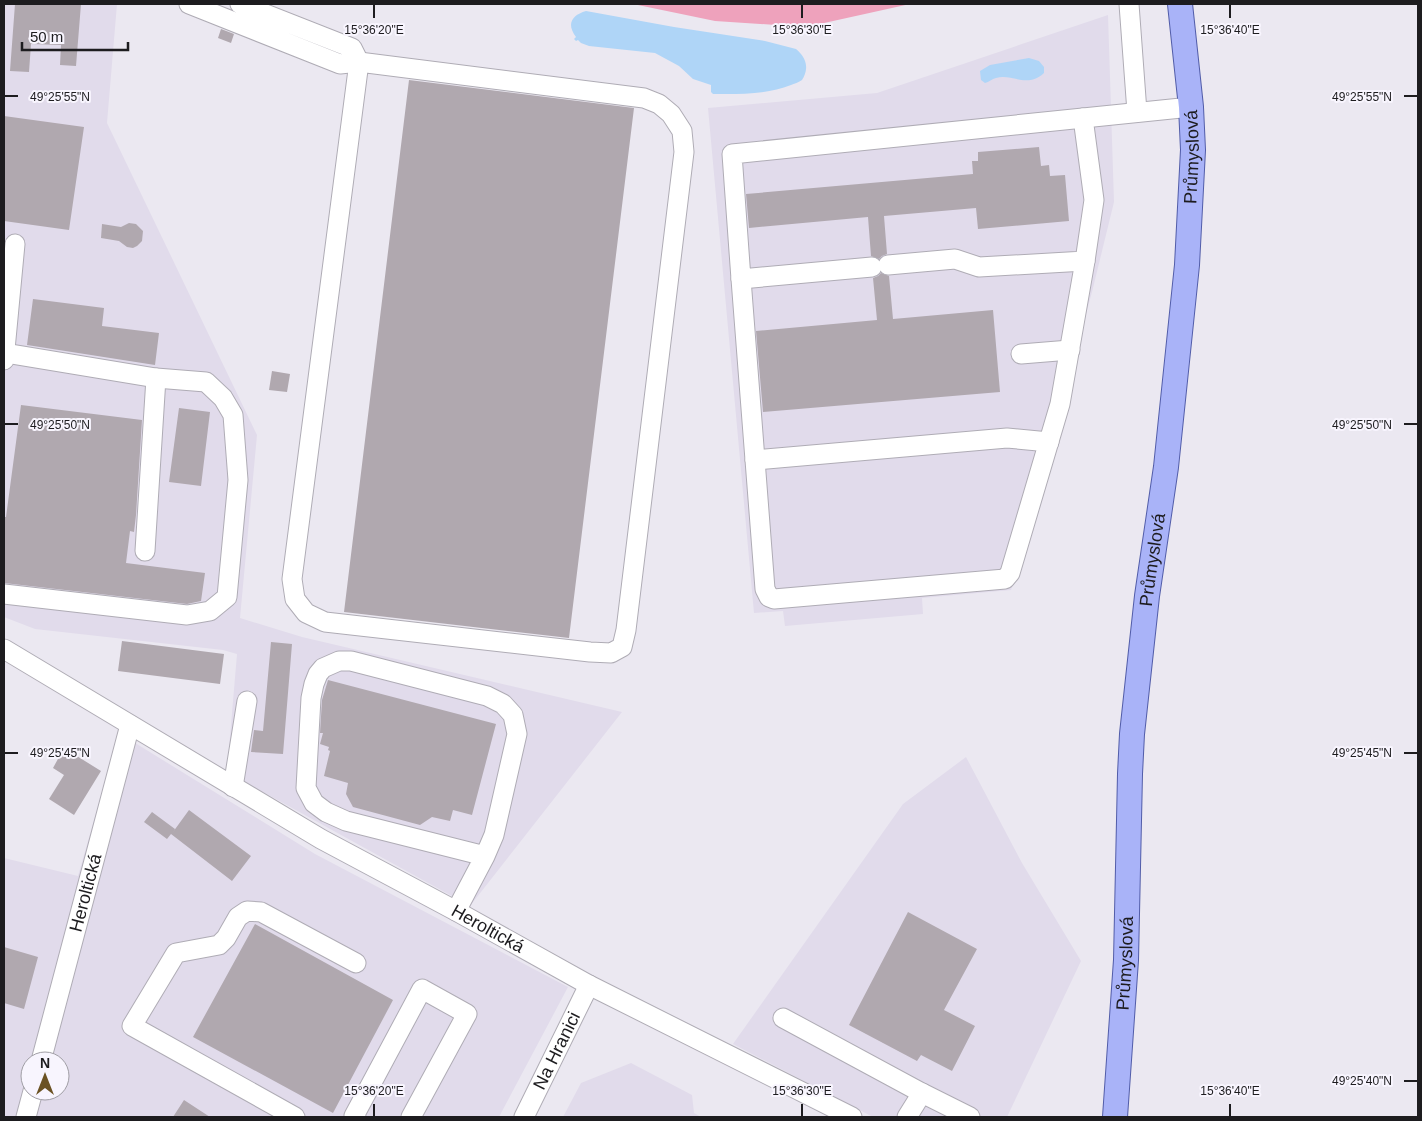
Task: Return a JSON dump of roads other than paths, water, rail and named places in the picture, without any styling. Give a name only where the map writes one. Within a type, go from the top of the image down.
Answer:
[{"type":"main road","name":"Průmyslová","points":[[1115,1117],[1126,960],[1132,734],[1147,596],[1166,467],[1187,265],[1193,150],[1191,107],[1180,4]]},
{"type":"street","points":[[189,4],[340,64],[359,62],[644,98],[659,104],[671,114],[682,131],[684,152],[626,630],[622,647],[611,653],[590,652],[325,622],[306,613],[295,599],[292,579],[359,62],[352,48],[240,4]]},
{"type":"street","points":[[1129,4],[1137,112]]},
{"type":"street","points":[[1083,118],[1094,200],[1086,261],[1060,404],[1010,573],[1005,579],[774,599],[769,597],[765,588],[732,154],[1137,112],[1191,107]]},
{"type":"street","points":[[4,594],[187,616],[210,610],[227,597],[238,480],[233,415],[223,398],[206,382],[156,378],[4,356],[15,244]]},
{"type":"street","points":[[741,279],[955,259],[979,267],[1086,261]]},
{"type":"street","points":[[1021,354],[1070,350]]},
{"type":"street","points":[[146,551],[156,378]]},
{"type":"street","points":[[755,460],[1007,438],[1049,442]]},
{"type":"street","name":"Heroltická","points":[[4,649],[321,839],[589,985],[852,1117]]},
{"type":"street","points":[[456,911],[485,856],[494,835],[517,734],[513,715],[503,704],[487,696],[352,661],[338,661],[323,668],[318,674],[311,698],[306,788],[314,803],[326,812],[346,821],[485,856]]},
{"type":"street","points":[[233,787],[247,701]]},
{"type":"street","name":"Heroltická","points":[[44,1051],[130,725]]},
{"type":"street","points":[[295,1117],[132,1026],[176,953],[218,945],[226,938],[238,917],[247,911],[261,912],[356,963]]},
{"type":"street","name":"Na Hranici","points":[[524,1117],[589,985]]},
{"type":"street","points":[[356,1117],[354,1116],[422,989],[467,1014],[411,1117]]},
{"type":"street","points":[[783,1018],[970,1117]]},
{"type":"street","points":[[907,1117],[922,1093]]},
{"type":"street","points":[[26,1117],[30,1101]]},
{"type":"water","points":[[586,11],[765,41],[796,49],[805,60],[805,73],[802,80],[772,91],[713,94],[711,92],[711,85],[693,79],[679,66],[655,53],[589,46],[578,40],[576,41],[571,28],[572,21],[577,15]]},
{"type":"water","points":[[1029,58],[1039,61],[1044,67],[1044,73],[1038,78],[1026,80],[1002,77],[985,83],[981,80],[980,71],[990,65]]}]
